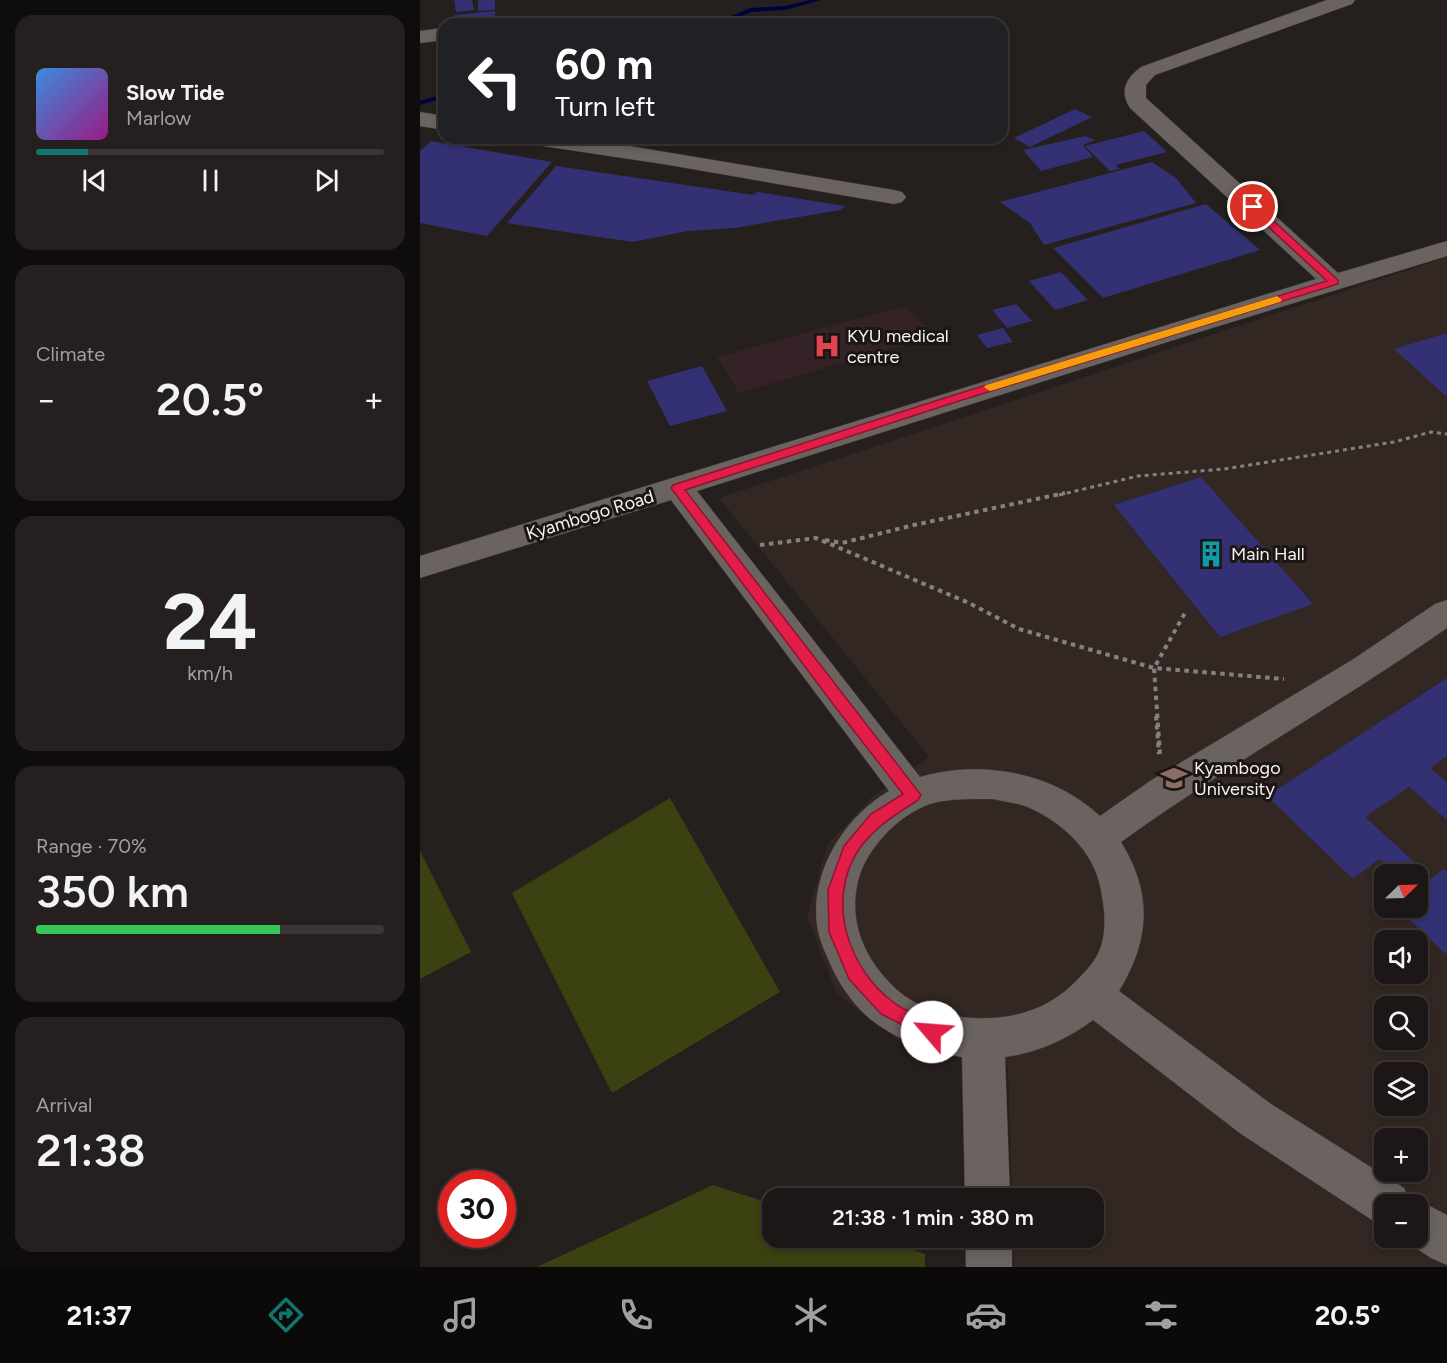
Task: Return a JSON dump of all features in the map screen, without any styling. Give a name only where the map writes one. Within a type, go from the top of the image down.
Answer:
[{"type":"street","points":[[1334,282],[1138,103],[1133,95],[1133,86],[1148,71],[1345,0]]},
{"type":"street","points":[[420,37],[438,35]]},
{"type":"street","points":[[420,119],[438,122]]},
{"type":"street","points":[[576,144],[894,197]]},
{"type":"street","name":"Kyambogo Road","points":[[420,567],[678,488],[969,394],[1447,248]]},
{"type":"street","points":[[678,488],[913,795]]},
{"type":"street","points":[[1098,838],[1163,792],[1365,669],[1447,612]]},
{"type":"street","points":[[993,784],[1033,793],[1068,811],[1098,838],[1119,875],[1126,917],[1117,958],[1093,996],[1062,1020],[1024,1035],[983,1040],[932,1032],[887,1008],[855,974],[837,932],[836,890],[849,851],[876,818],[913,795],[951,785],[993,784]]},
{"type":"street","points":[[1093,996],[1256,1119],[1374,1195]]},
{"type":"street","points":[[983,1040],[987,1188]]},
{"type":"street","points":[[1428,1230],[1447,1242]]},
{"type":"street","points":[[989,1248],[989,1267]]},
{"type":"path","points":[[724,550],[816,538],[843,543],[914,525],[1007,507],[1138,476],[1224,469],[1394,442],[1431,432],[1447,434]]},
{"type":"path","points":[[816,538],[969,603],[1019,629],[1154,668],[1287,679]]},
{"type":"path","points":[[1163,792],[1154,668],[1186,611]]},
{"type":"path","points":[[1156,716],[1163,792]]},
{"type":"shaded area","name":"Kyambogo University","points":[[1447,257],[1447,1267],[1014,1267],[1013,1248],[1104,1248],[1104,1188],[1012,1188],[1008,1067],[906,1046],[837,994],[807,917],[827,845],[871,798],[929,757],[719,498]]},
{"type":"shaded area","name":"KYU medical centre","points":[[905,306],[935,336],[739,393],[717,357]]},
{"type":"green space","points":[[670,798],[780,992],[612,1093],[512,893]]},
{"type":"green space","points":[[420,851],[471,952],[420,979]]},
{"type":"green space","points":[[713,1185],[762,1201],[762,1248],[906,1248],[925,1254],[925,1267],[537,1267]]},
{"type":"building","points":[[454,0],[472,0],[474,10],[456,12]]},
{"type":"building","points":[[478,0],[495,0],[495,10],[478,11]]},
{"type":"building","points":[[495,11],[495,18],[454,18],[454,15]]},
{"type":"building","points":[[1075,109],[1092,117],[1030,147],[1014,138]]},
{"type":"building","points":[[1144,131],[1167,152],[1115,165],[1120,169],[1110,171],[1085,146]]},
{"type":"building","points":[[1085,136],[1095,140],[1083,145],[1093,157],[1041,171],[1023,150]]},
{"type":"building","points":[[431,141],[552,162],[487,236],[420,223],[420,151]]},
{"type":"building","points":[[1152,162],[1176,178],[1196,203],[1044,245],[1030,223],[1000,202]]},
{"type":"building","points":[[556,166],[754,195],[757,192],[845,206],[841,210],[734,228],[688,231],[633,242],[507,223]]},
{"type":"building","points":[[1206,204],[1260,250],[1103,298],[1053,248]]},
{"type":"building","points":[[1061,272],[1088,300],[1055,310],[1029,281]]},
{"type":"building","points":[[1016,304],[1032,321],[1007,328],[992,310]]},
{"type":"building","points":[[1003,328],[1013,342],[987,348],[977,335]]},
{"type":"building","points":[[1447,333],[1447,397],[1394,349]]},
{"type":"building","points":[[702,366],[727,411],[670,426],[647,381]]},
{"type":"building","name":"Main Hall","points":[[1201,477],[1313,604],[1220,637],[1114,505]]},
{"type":"building","points":[[1447,678],[1447,756],[1430,768],[1447,782],[1447,820],[1409,787],[1365,817],[1416,864],[1384,864],[1379,859],[1353,879],[1267,796]]},
{"type":"building","points":[[1444,869],[1447,872],[1447,955],[1428,937],[1428,930],[1420,930],[1408,918],[1428,918],[1428,881]]},
{"type":"waterway","points":[[732,18],[750,10],[785,8],[818,0]]},
{"type":"waterway","points":[[420,103],[438,98]]},
{"type":"slow traffic","points":[[990,387],[1277,300]]},
{"type":"place","name":"KYU medical centre","points":[[827,346]]},
{"type":"place","name":"Main Hall","points":[[1211,554]]},
{"type":"place","name":"Kyambogo University","points":[[1174,778]]},
{"type":"route","points":[[932,1032],[887,1008],[855,974],[837,932],[836,890],[849,851],[876,818],[913,795],[838,700],[678,488],[958,397],[1334,282],[1253,207]]}]
